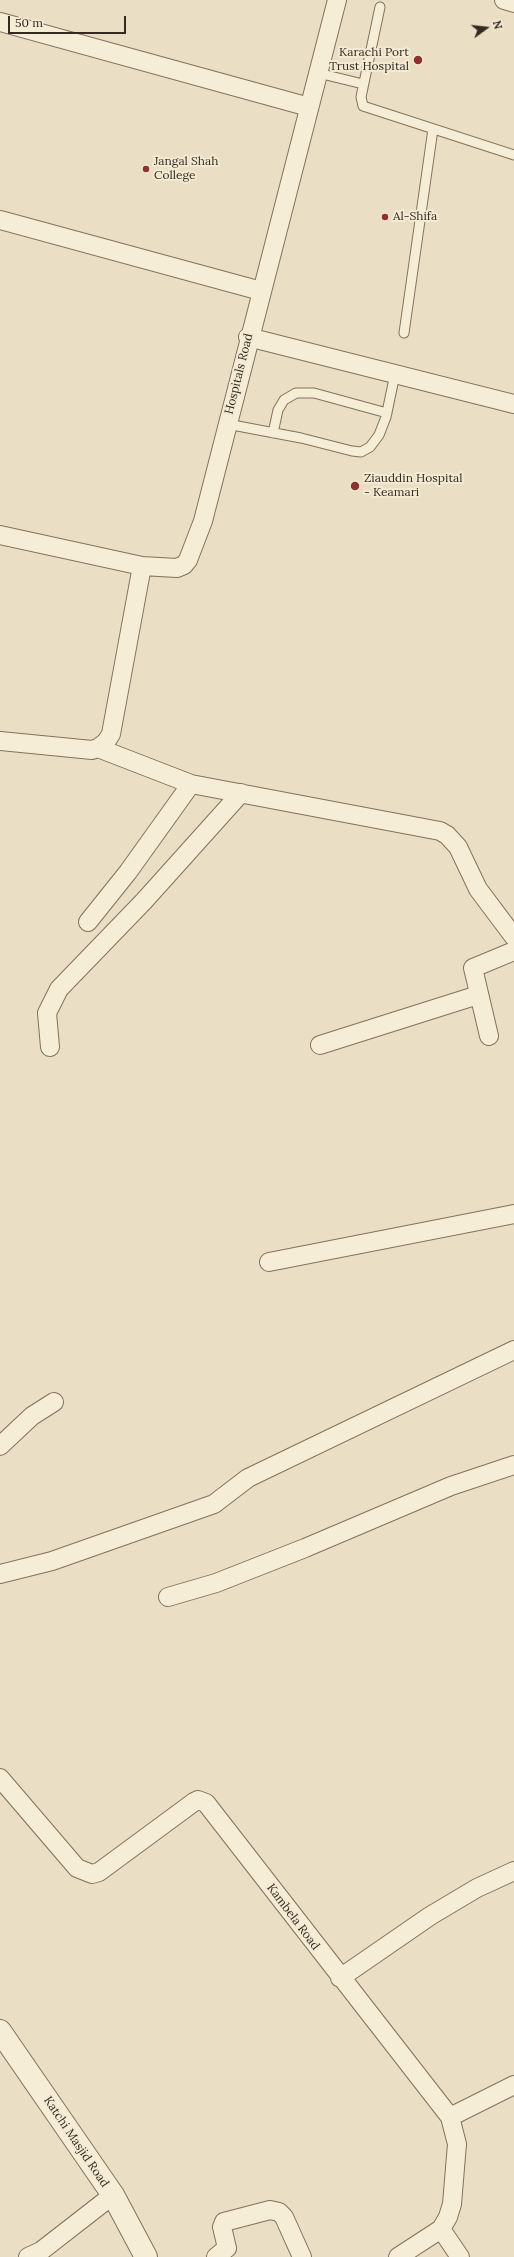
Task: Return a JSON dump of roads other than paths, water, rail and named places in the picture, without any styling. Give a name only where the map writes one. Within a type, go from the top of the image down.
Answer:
[{"type":"street","name":"Hospitals Road","points":[[0,536],[142,566],[177,568],[184,565],[188,560],[202,521],[248,338],[337,0]]},
{"type":"street","points":[[504,0],[514,3]]},
{"type":"street","points":[[0,22],[309,107]]},
{"type":"street","points":[[0,220],[261,291]]},
{"type":"street","points":[[248,338],[514,404]]},
{"type":"street","points":[[0,741],[92,750],[98,748],[111,734],[142,566]]},
{"type":"street","points":[[98,748],[190,784],[440,831],[447,835],[458,847],[478,889],[514,937]]},
{"type":"street","points":[[88,922],[120,883],[190,784]]},
{"type":"street","points":[[50,1048],[46,1013],[59,989],[144,901],[241,794]]},
{"type":"street","points":[[489,1036],[478,996],[473,968],[514,951]]},
{"type":"street","points":[[320,1045],[478,996]]},
{"type":"street","points":[[269,1262],[514,1214]]},
{"type":"street","points":[[0,1574],[52,1561],[214,1504],[248,1478],[514,1350]]},
{"type":"street","points":[[0,1446],[32,1416],[54,1402]]},
{"type":"street","points":[[168,1597],[223,1580],[305,1548],[450,1486],[514,1465]]},
{"type":"street","name":"Kambela Road","points":[[0,1778],[77,1868],[92,1874],[100,1872],[194,1802],[202,1800],[206,1803],[340,1978],[450,2118],[455,2130],[456,2152],[452,2204],[448,2217],[441,2229]]},
{"type":"street","points":[[340,1978],[430,1916],[477,1888],[514,1871]]},
{"type":"street","name":"Katchi Masjid Road","points":[[0,2031],[113,2195],[146,2257]]},
{"type":"street","points":[[450,2118],[514,2085]]},
{"type":"street","points":[[28,2257],[41,2251],[113,2195]]},
{"type":"street","points":[[216,2257],[227,2248],[222,2227],[224,2222],[270,2210],[279,2212],[284,2217],[302,2257]]},
{"type":"street","points":[[400,2256],[441,2229],[460,2257]]},
{"type":"lane","points":[[380,7],[361,102],[368,109],[514,154]]},
{"type":"lane","points":[[318,73],[364,84]]},
{"type":"lane","points":[[404,333],[433,129]]},
{"type":"lane","points":[[227,424],[273,433],[352,452],[361,452],[370,447],[379,434],[387,413],[395,374]]},
{"type":"lane","points":[[273,433],[278,410],[284,400],[296,393],[314,393],[387,413]]},
{"type":"place","name":"Karachi Port Trust Hospital","points":[[418,60]]},
{"type":"place","name":"Jangal Shah College","points":[[146,169]]},
{"type":"place","name":"Al-Shifa","points":[[385,217]]},
{"type":"place","name":"Ziauddin Hospital - Keamari","points":[[355,486]]}]
